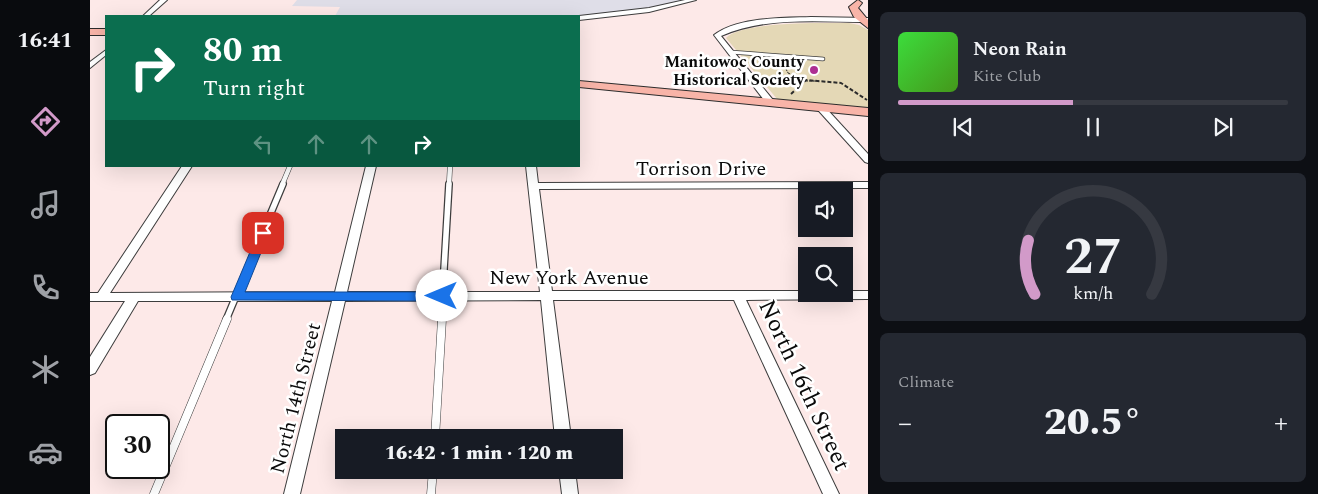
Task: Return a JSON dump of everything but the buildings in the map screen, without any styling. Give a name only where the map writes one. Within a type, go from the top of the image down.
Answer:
[{"type":"street","points":[[147,15],[164,0]]},
{"type":"street","points":[[580,18],[650,10],[693,0]]},
{"type":"street","points":[[860,4],[853,7],[866,22]]},
{"type":"street","points":[[770,102],[718,35],[734,28],[776,22],[866,22]]},
{"type":"street","points":[[90,32],[105,32]]},
{"type":"street","points":[[90,66],[105,53]]},
{"type":"street","points":[[580,84],[868,112]]},
{"type":"street","points":[[821,108],[868,160]]},
{"type":"street","points":[[96,297],[186,167]]},
{"type":"street","name":"North 14th Street","points":[[292,494],[371,167]]},
{"type":"street","points":[[531,167],[562,429]]},
{"type":"street","name":"Torrison Drive","points":[[534,186],[868,184]]},
{"type":"street","name":"North 16th Street","points":[[738,295],[831,494]]},
{"type":"street","name":"New York Avenue","points":[[96,297],[868,295]]},
{"type":"street","points":[[90,369],[134,297]]},
{"type":"street","points":[[568,479],[570,494]]},
{"type":"lane","points":[[730,52],[823,59]]},
{"type":"lane","points":[[154,494],[290,167]]},
{"type":"lane","points":[[435,429],[450,167]]},
{"type":"lane","points":[[431,494],[432,479]]},
{"type":"path","points":[[783,62],[788,73],[806,80],[841,83],[868,100]]},
{"type":"path","points":[[786,98],[806,80]]},
{"type":"shaded area","points":[[297,0],[687,0],[641,9],[580,16],[336,15],[340,7],[292,6]]},
{"type":"shaded area","points":[[803,23],[849,23],[859,25],[868,30],[868,108],[777,99],[726,38],[735,32],[748,28]]},
{"type":"place","name":"Manitowoc County Historical Society","points":[[814,70]]},
{"type":"route","points":[[263,233],[237,297],[442,296]]}]
